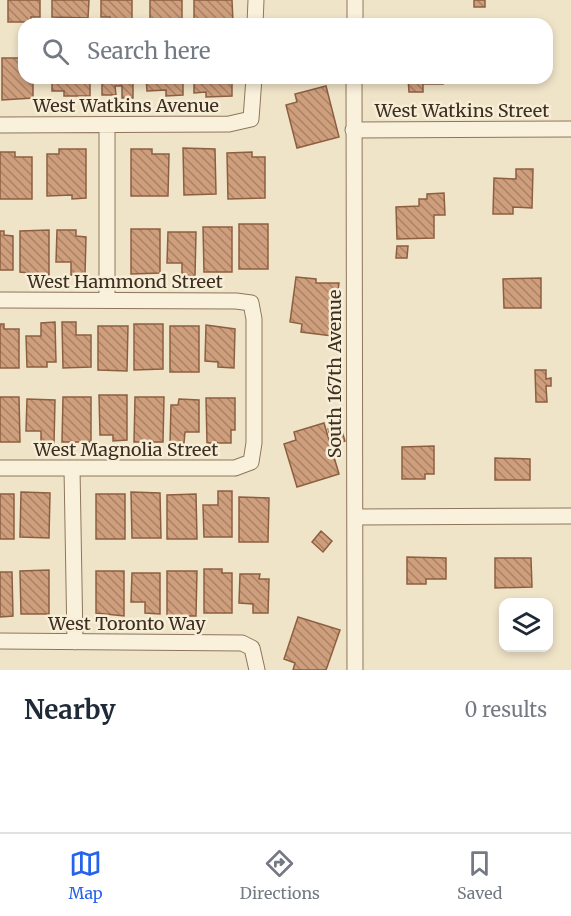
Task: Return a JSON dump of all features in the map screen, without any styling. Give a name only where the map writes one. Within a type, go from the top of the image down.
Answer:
[{"type":"street","points":[[255,18],[256,0]]},
{"type":"street","points":[[354,18],[355,0]]},
{"type":"street","name":"West Watkins Avenue","points":[[0,125],[229,124],[251,119],[254,84]]},
{"type":"street","name":"South 167th Avenue","points":[[354,84],[355,670]]},
{"type":"street","points":[[107,125],[107,300]]},
{"type":"street","name":"West Watkins Street","points":[[353,130],[571,129]]},
{"type":"street","name":"West Hammond Street","points":[[0,300],[236,301],[251,303],[254,319],[254,442],[251,462]]},
{"type":"street","name":"West Magnolia Street","points":[[0,468],[235,468],[251,462]]},
{"type":"street","points":[[72,468],[75,642]]},
{"type":"street","points":[[355,517],[571,516]]},
{"type":"street","name":"West Toronto Way","points":[[0,641],[242,643],[252,648],[257,670]]},
{"type":"building","points":[[8,0],[40,0],[40,17],[18,18],[18,22],[8,22]]},
{"type":"building","points":[[52,0],[89,0],[88,18],[52,17]]},
{"type":"building","points":[[101,0],[132,0],[132,18],[101,17]]},
{"type":"building","points":[[150,0],[182,0],[182,18],[150,18]]},
{"type":"building","points":[[194,0],[232,0],[233,18],[194,18]]},
{"type":"building","points":[[474,0],[485,0],[485,7],[474,7]]},
{"type":"building","points":[[2,58],[18,58],[18,84],[33,84],[33,98],[2,100]]},
{"type":"building","points":[[52,84],[90,84],[90,96],[64,96],[64,91],[52,91]]},
{"type":"building","points":[[102,84],[133,84],[133,98],[122,98],[122,86],[115,86],[116,95],[102,95]]},
{"type":"building","points":[[146,84],[183,84],[183,95],[166,96],[166,90],[147,91]]},
{"type":"building","points":[[194,84],[232,84],[232,96],[206,97],[206,92],[194,93]]},
{"type":"building","points":[[408,84],[423,84],[423,92],[409,92]]},
{"type":"building","points":[[326,86],[339,137],[297,148],[286,105],[297,102],[295,94]]},
{"type":"building","points":[[183,148],[215,149],[216,194],[184,195]]},
{"type":"building","points":[[59,149],[86,149],[86,198],[72,199],[72,195],[47,196],[47,154],[59,154]]},
{"type":"building","points":[[131,149],[152,149],[152,154],[169,154],[168,196],[131,196]]},
{"type":"building","points":[[0,152],[15,152],[15,157],[32,157],[32,199],[0,199]]},
{"type":"building","points":[[252,152],[252,157],[265,157],[265,198],[228,199],[227,153]]},
{"type":"building","points":[[516,169],[533,169],[532,208],[513,207],[513,214],[493,214],[494,178],[516,179]]},
{"type":"building","points":[[444,193],[445,215],[434,215],[434,238],[397,239],[396,207],[419,206],[419,199],[427,199],[427,194]]},
{"type":"building","points":[[239,224],[268,224],[268,269],[239,269]]},
{"type":"building","points":[[203,227],[232,227],[232,272],[204,272]]},
{"type":"building","points":[[131,229],[160,229],[160,273],[131,274]]},
{"type":"building","points":[[49,230],[49,275],[20,272],[20,231]]},
{"type":"building","points":[[57,230],[76,230],[76,236],[86,237],[85,275],[71,275],[71,262],[56,262]]},
{"type":"building","points":[[0,231],[4,231],[4,235],[13,236],[13,270],[0,270]]},
{"type":"building","points":[[168,232],[196,232],[195,276],[182,275],[182,263],[167,263]]},
{"type":"building","points":[[397,246],[408,246],[407,258],[396,258]]},
{"type":"building","points":[[296,277],[316,279],[316,283],[339,283],[332,336],[301,332],[302,324],[290,322]]},
{"type":"building","points":[[541,278],[541,308],[504,308],[503,279]]},
{"type":"building","points":[[55,322],[56,362],[47,362],[47,367],[27,367],[26,336],[41,336],[41,323]]},
{"type":"building","points":[[62,322],[76,322],[76,335],[91,335],[91,367],[63,368]]},
{"type":"building","points":[[0,324],[4,324],[4,329],[19,329],[19,368],[0,368]]},
{"type":"building","points":[[134,324],[163,324],[163,369],[134,370]]},
{"type":"building","points":[[206,325],[235,329],[234,368],[218,367],[218,362],[205,361]]},
{"type":"building","points":[[98,326],[128,326],[127,371],[98,370]]},
{"type":"building","points":[[170,326],[199,326],[199,372],[170,372]]},
{"type":"building","points":[[535,370],[546,370],[546,379],[551,378],[551,386],[546,386],[547,402],[536,402]]},
{"type":"building","points":[[99,395],[127,395],[127,440],[113,441],[113,435],[100,435]]},
{"type":"building","points":[[0,397],[19,397],[20,442],[0,442]]},
{"type":"building","points":[[63,397],[91,397],[91,442],[62,442]]},
{"type":"building","points":[[135,397],[164,397],[163,442],[134,442]]},
{"type":"building","points":[[206,398],[235,398],[235,430],[231,430],[231,443],[207,443]]},
{"type":"building","points":[[27,399],[55,400],[54,444],[41,444],[41,431],[26,431]]},
{"type":"building","points":[[179,399],[199,400],[199,432],[185,432],[184,443],[170,443],[171,405],[178,405]]},
{"type":"building","points":[[324,423],[339,474],[297,487],[284,444],[296,440],[294,432]]},
{"type":"building","points":[[340,425],[345,441],[333,445],[328,429]]},
{"type":"building","points":[[434,446],[434,474],[425,474],[425,479],[402,479],[402,447]]},
{"type":"building","points":[[495,458],[530,459],[530,480],[495,480]]},
{"type":"building","points":[[218,491],[232,491],[232,537],[204,537],[203,505],[218,505]]},
{"type":"building","points":[[21,492],[50,493],[49,538],[20,537]]},
{"type":"building","points":[[131,492],[160,493],[161,538],[132,538]]},
{"type":"building","points":[[0,494],[14,494],[14,539],[0,539]]},
{"type":"building","points":[[96,494],[125,494],[125,539],[96,539]]},
{"type":"building","points":[[196,494],[197,539],[167,539],[167,495]]},
{"type":"building","points":[[239,497],[269,498],[268,542],[239,542]]},
{"type":"building","points":[[321,531],[332,541],[323,552],[312,542]]},
{"type":"building","points":[[407,557],[446,558],[446,579],[426,579],[426,584],[407,584]]},
{"type":"building","points":[[495,558],[531,558],[532,587],[495,588]]},
{"type":"building","points":[[204,569],[222,569],[222,573],[232,573],[232,613],[204,613]]},
{"type":"building","points":[[49,570],[49,614],[21,614],[20,571]]},
{"type":"building","points":[[96,571],[124,571],[124,616],[96,613]]},
{"type":"building","points":[[167,571],[197,571],[196,616],[167,616]]},
{"type":"building","points":[[0,572],[12,572],[13,616],[0,617]]},
{"type":"building","points":[[132,573],[160,573],[160,614],[145,613],[145,602],[131,602]]},
{"type":"building","points":[[240,574],[260,574],[259,579],[269,579],[268,613],[253,613],[253,604],[239,603]]},
{"type":"building","points":[[298,617],[340,630],[326,670],[293,670],[295,663],[284,659]]}]
